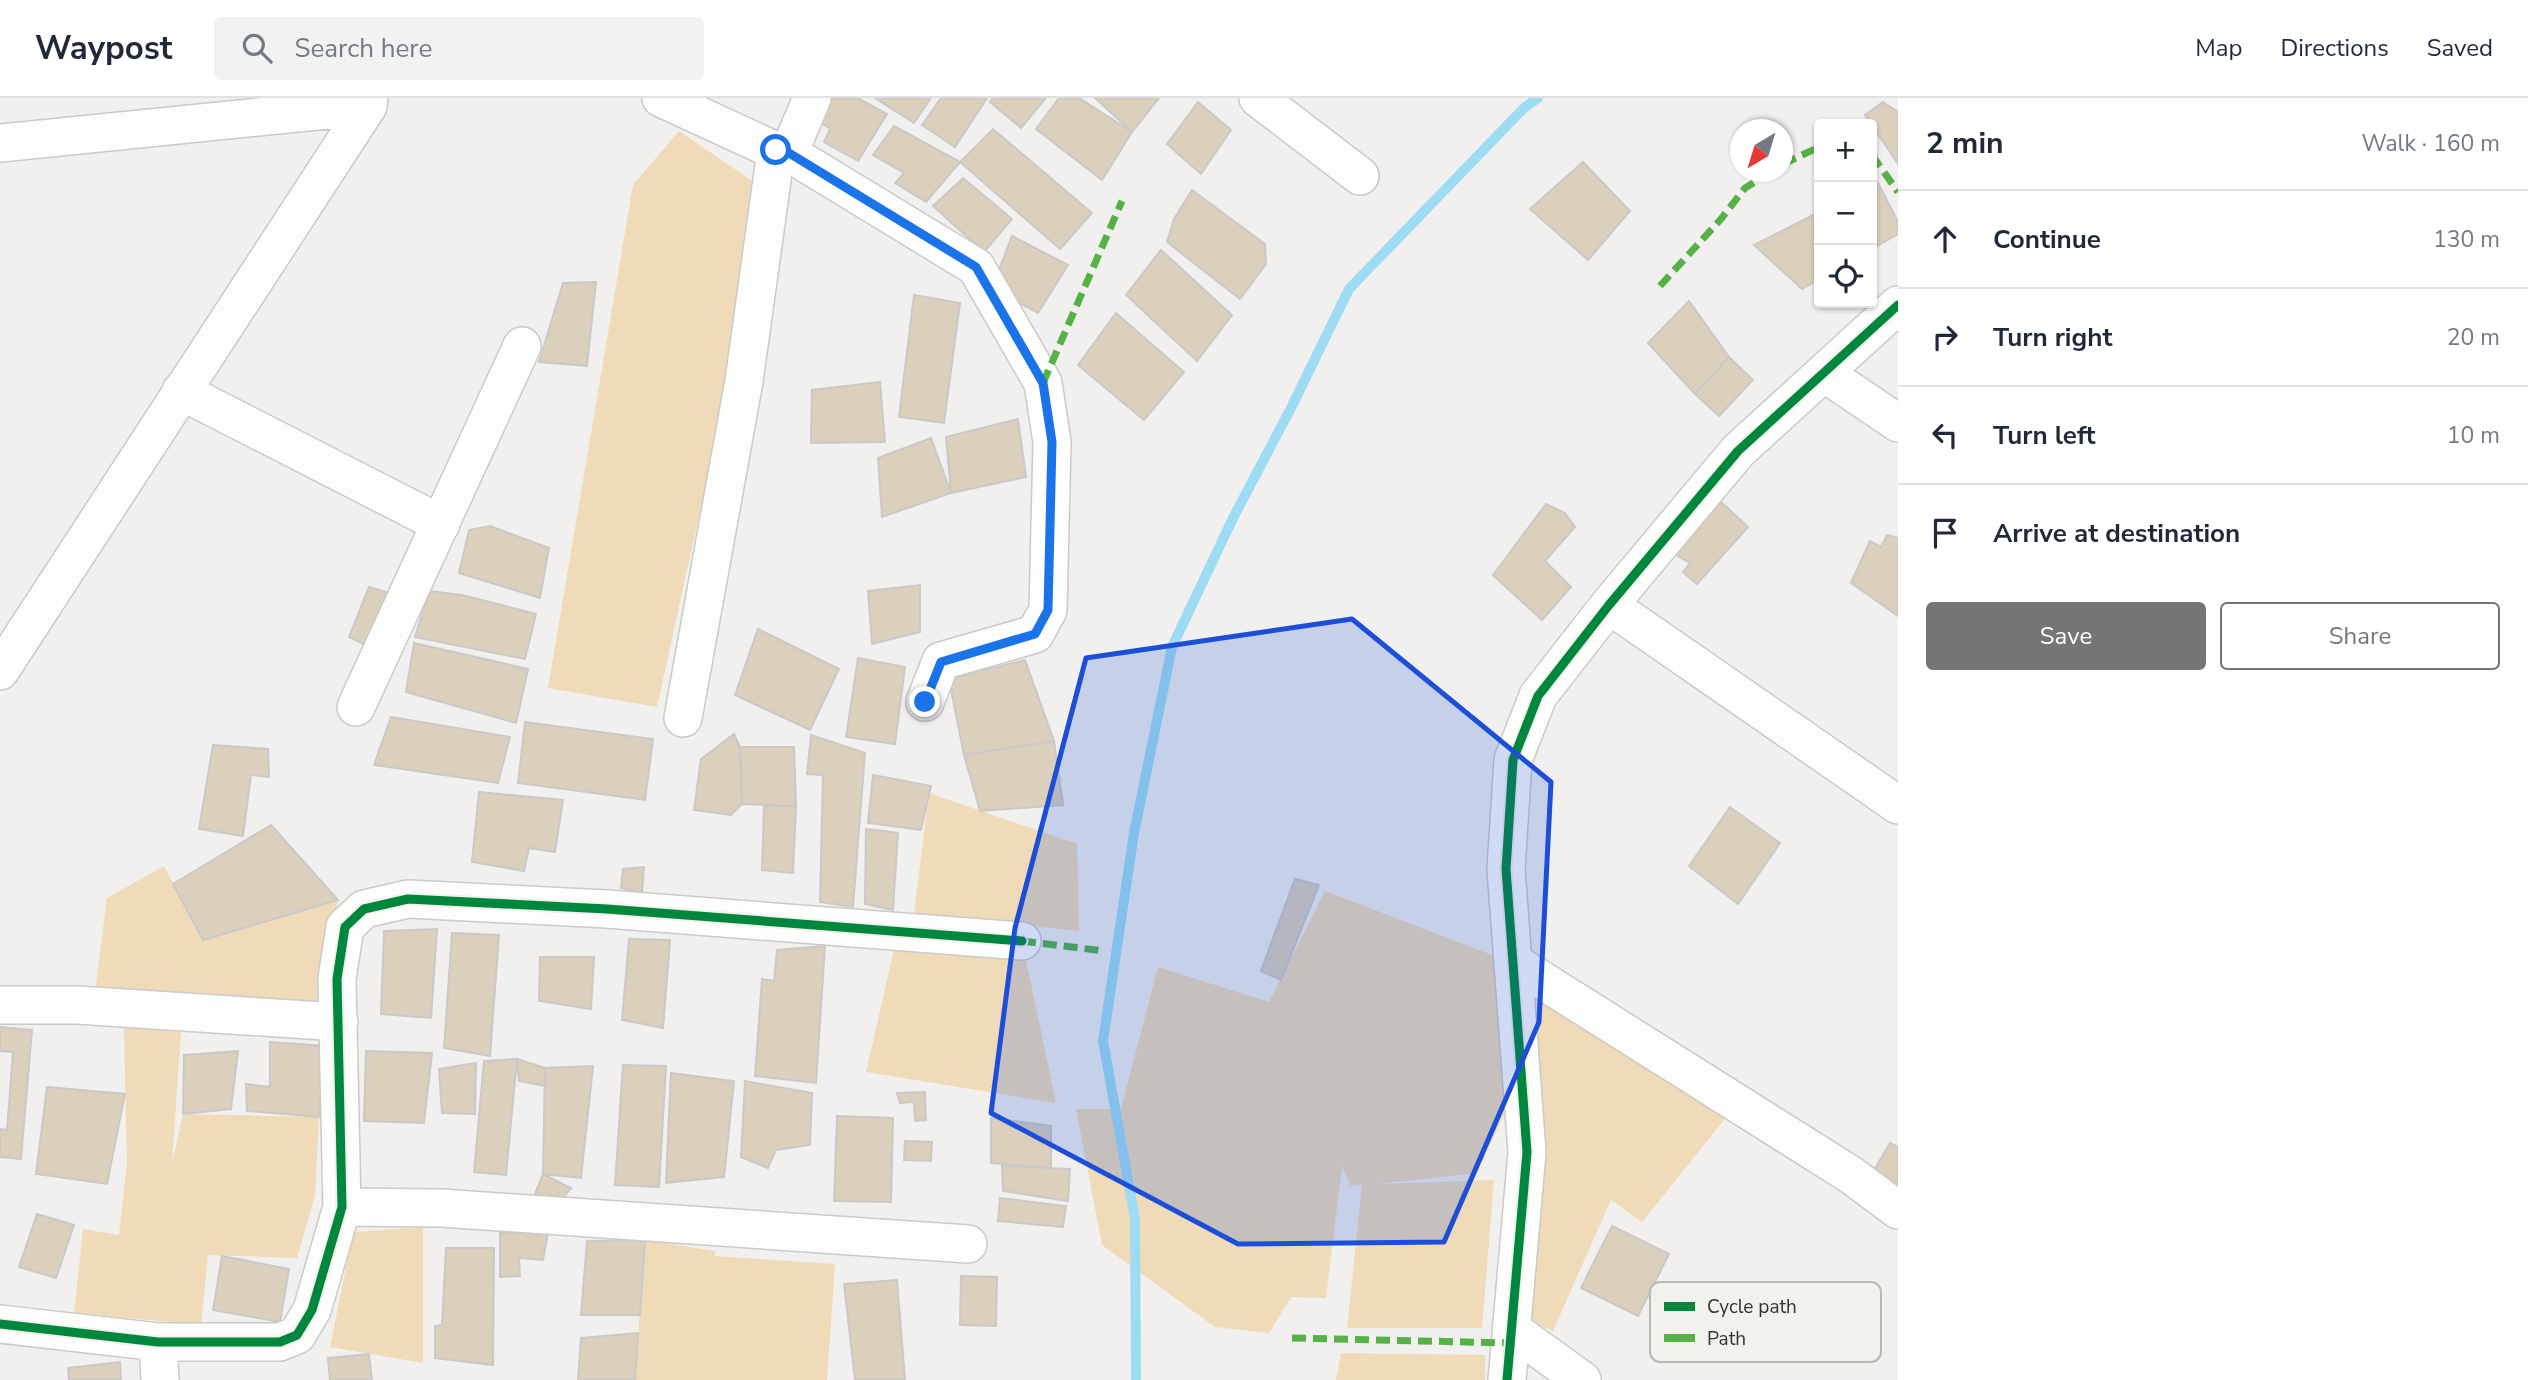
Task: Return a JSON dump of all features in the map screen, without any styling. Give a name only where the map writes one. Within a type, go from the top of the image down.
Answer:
[{"type":"street","points":[[661,98],[782,152],[976,267],[1043,383],[1052,442],[1048,610],[1035,634],[941,662],[925,702]]},
{"type":"street","points":[[683,718],[782,152],[812,98]]},
{"type":"street","points":[[1258,98],[1360,176]]},
{"type":"street","points":[[0,143],[368,102]]},
{"type":"street","points":[[0,671],[368,102]]},
{"type":"street","points":[[1507,1380],[1527,1152],[1506,869],[1513,760],[1538,696],[1609,605],[1738,452],[1898,305]]},
{"type":"street","points":[[356,707],[523,346]]},
{"type":"street","points":[[1824,373],[1898,423]]},
{"type":"street","points":[[181,391],[441,524]]},
{"type":"street","points":[[1609,605],[1898,804]]},
{"type":"street","points":[[0,1324],[158,1342],[280,1342],[297,1335],[312,1310],[342,1207],[337,979],[345,927],[364,909],[408,899],[607,909],[1021,941]]},
{"type":"street","points":[[1513,962],[1851,1175],[1898,1210]]},
{"type":"street","points":[[0,1004],[77,1005],[338,1022]]},
{"type":"street","points":[[342,1207],[441,1208],[968,1244]]},
{"type":"street","points":[[1511,1329],[1583,1380]]},
{"type":"street","points":[[158,1342],[160,1380]]},
{"type":"highlighted area","points":[[1352,619],[1551,782],[1539,1022],[1444,1242],[1238,1244],[991,1113],[1015,928],[1086,658]]},
{"type":"shaded area","points":[[679,131],[770,193],[657,707],[548,688],[633,185]]},
{"type":"shaded area","points":[[929,793],[1077,844],[1079,931],[914,914]]},
{"type":"shaded area","points":[[164,866],[203,940],[338,900],[323,1001],[95,991],[107,898]]},
{"type":"shaded area","points":[[1325,891],[1500,958],[1509,1104],[1477,1173],[1377,1184],[1494,1180],[1482,1328],[1347,1328],[1362,1185],[1351,1186],[1342,1166],[1326,1298],[1291,1297],[1269,1333],[1215,1327],[1102,1245],[1076,1109],[1121,1109],[1158,967],[1269,1002]]},
{"type":"shaded area","points":[[1022,941],[1056,1103],[866,1072],[894,949]]},
{"type":"shaded area","points":[[1537,1000],[1732,1110],[1642,1222],[1611,1200],[1553,1331],[1523,1318]]},
{"type":"shaded area","points":[[124,1028],[181,1032],[172,1164],[183,1114],[319,1117],[315,1196],[297,1258],[208,1255],[201,1325],[74,1313],[83,1229],[119,1235],[127,1163]]},
{"type":"shaded area","points":[[423,1227],[423,1363],[330,1347],[353,1232]]},
{"type":"shaded area","points":[[645,1240],[715,1251],[715,1256],[835,1264],[827,1380],[635,1380]]},
{"type":"shaded area","points":[[1341,1353],[1485,1355],[1485,1380],[1336,1380]]},
{"type":"building","points":[[823,98],[858,98],[887,114],[858,161],[824,142],[830,129],[813,117]]},
{"type":"building","points":[[875,98],[931,98],[914,123]]},
{"type":"building","points":[[941,98],[987,98],[955,147],[922,125]]},
{"type":"building","points":[[993,98],[1046,98],[1021,128],[990,102]]},
{"type":"building","points":[[1059,98],[1079,98],[1132,132],[1102,180],[1036,129]]},
{"type":"building","points":[[1095,98],[1159,98],[1132,132]]},
{"type":"building","points":[[1198,102],[1231,130],[1201,174],[1167,144]]},
{"type":"building","points":[[1883,102],[1898,112],[1898,164],[1877,133],[1877,119],[1868,119],[1865,115]]},
{"type":"building","points":[[894,126],[960,162],[926,202],[895,183],[904,173],[873,155]]},
{"type":"building","points":[[993,129],[1092,213],[1060,249],[960,162]]},
{"type":"building","points":[[1583,162],[1630,211],[1588,260],[1530,209]]},
{"type":"building","points":[[963,178],[1012,219],[984,252],[933,206]]},
{"type":"building","points":[[1877,184],[1898,222],[1898,234],[1877,246],[1877,245]]},
{"type":"building","points":[[1192,190],[1265,244],[1266,264],[1240,299],[1167,242],[1174,219]]},
{"type":"building","points":[[1814,215],[1814,282],[1802,289],[1754,245]]},
{"type":"building","points":[[1012,236],[1068,265],[1038,313],[992,288]]},
{"type":"building","points":[[1161,250],[1232,315],[1197,361],[1126,295]]},
{"type":"building","points":[[596,282],[587,366],[539,362],[563,283]]},
{"type":"building","points":[[914,295],[960,303],[944,423],[899,417]]},
{"type":"building","points":[[1689,301],[1729,357],[1695,394],[1648,343]]},
{"type":"building","points":[[1116,313],[1184,372],[1144,420],[1078,365]]},
{"type":"building","points":[[1729,357],[1753,380],[1719,416],[1695,394]]},
{"type":"building","points":[[880,382],[885,442],[811,443],[812,390]]},
{"type":"building","points":[[1018,419],[1026,477],[951,493],[946,437]]},
{"type":"building","points":[[931,438],[951,493],[882,517],[878,458]]},
{"type":"building","points":[[1718,499],[1748,527],[1697,584],[1683,572],[1690,563],[1674,554]]},
{"type":"building","points":[[1546,504],[1565,513],[1575,527],[1545,561],[1571,587],[1542,620],[1493,575]]},
{"type":"building","points":[[490,526],[549,548],[540,598],[459,573],[469,530]]},
{"type":"building","points":[[1887,535],[1898,538],[1898,616],[1851,583],[1870,541],[1881,547]]},
{"type":"building","points":[[920,585],[920,632],[872,644],[868,591]]},
{"type":"building","points":[[369,587],[389,593],[370,647],[349,637]]},
{"type":"building","points":[[429,591],[462,595],[536,614],[525,659],[415,637]]},
{"type":"building","points":[[758,629],[839,669],[810,730],[735,695]]},
{"type":"building","points":[[414,643],[528,669],[516,723],[406,692]]},
{"type":"building","points":[[858,658],[905,667],[895,744],[846,737]]},
{"type":"building","points":[[1025,660],[1054,741],[964,755],[949,679]]},
{"type":"building","points":[[391,717],[510,737],[498,783],[374,765]]},
{"type":"building","points":[[525,722],[653,739],[645,800],[518,783]]},
{"type":"building","points":[[734,734],[740,747],[742,804],[731,815],[694,810],[701,759]]},
{"type":"building","points":[[811,735],[865,753],[853,907],[820,902],[823,775],[807,774]]},
{"type":"building","points":[[1054,741],[1063,805],[980,811],[964,755]]},
{"type":"building","points":[[213,745],[268,749],[269,777],[251,775],[243,836],[199,829]]},
{"type":"building","points":[[740,747],[794,747],[796,806],[742,804]]},
{"type":"building","points":[[873,775],[931,786],[921,830],[868,823]]},
{"type":"building","points":[[479,792],[563,800],[555,852],[529,848],[524,871],[472,862]]},
{"type":"building","points":[[764,806],[796,806],[793,873],[762,870]]},
{"type":"building","points":[[1730,807],[1780,843],[1738,904],[1689,866]]},
{"type":"building","points":[[271,825],[338,900],[203,940],[173,884]]},
{"type":"building","points":[[866,829],[898,833],[893,910],[865,904]]},
{"type":"building","points":[[644,867],[642,893],[621,888],[623,869]]},
{"type":"building","points":[[1295,879],[1319,885],[1281,980],[1261,971]]},
{"type":"building","points":[[437,929],[431,1018],[381,1014],[384,931]]},
{"type":"building","points":[[452,933],[499,935],[490,1056],[444,1048]]},
{"type":"building","points":[[629,939],[670,940],[663,1028],[622,1020]]},
{"type":"building","points":[[825,946],[816,1083],[755,1076],[762,979],[774,981],[777,950]]},
{"type":"building","points":[[540,957],[594,957],[591,1009],[539,1001]]},
{"type":"building","points":[[0,1027],[32,1030],[21,1159],[0,1157],[0,1129],[7,1130],[13,1052],[0,1051]]},
{"type":"building","points":[[270,1042],[325,1046],[319,1117],[247,1111],[246,1084],[270,1087]]},
{"type":"building","points":[[238,1051],[231,1109],[183,1114],[184,1055]]},
{"type":"building","points":[[366,1051],[432,1053],[424,1123],[364,1121]]},
{"type":"building","points":[[517,1059],[545,1068],[545,1086],[519,1081]]},
{"type":"building","points":[[517,1059],[506,1175],[474,1172],[484,1061]]},
{"type":"building","points":[[476,1063],[475,1114],[442,1113],[439,1069]]},
{"type":"building","points":[[623,1065],[666,1066],[659,1187],[615,1185]]},
{"type":"building","points":[[593,1066],[581,1178],[543,1174],[545,1068]]},
{"type":"building","points":[[671,1073],[734,1081],[724,1177],[666,1183]]},
{"type":"building","points":[[745,1081],[812,1093],[810,1145],[776,1150],[768,1168],[741,1157]]},
{"type":"building","points":[[47,1087],[125,1094],[107,1184],[36,1174]]},
{"type":"building","points":[[925,1092],[926,1120],[915,1121],[914,1102],[900,1103],[897,1093]]},
{"type":"building","points":[[837,1116],[893,1118],[891,1202],[834,1201]]},
{"type":"building","points":[[991,1118],[1051,1126],[1051,1168],[991,1163]]},
{"type":"building","points":[[905,1141],[932,1142],[931,1161],[904,1160]]},
{"type":"building","points":[[1890,1143],[1898,1147],[1898,1195],[1870,1177]]},
{"type":"building","points":[[1002,1166],[1070,1169],[1068,1201],[1003,1191]]},
{"type":"building","points":[[543,1174],[571,1188],[564,1197],[534,1196]]},
{"type":"building","points":[[1000,1198],[1066,1206],[1063,1227],[998,1221]]},
{"type":"building","points":[[37,1214],[74,1225],[56,1278],[19,1267]]},
{"type":"building","points":[[1612,1226],[1669,1254],[1655,1282],[1650,1282],[1650,1292],[1638,1316],[1581,1288]]},
{"type":"building","points":[[500,1233],[548,1233],[543,1260],[519,1258],[520,1276],[500,1277]]},
{"type":"building","points":[[645,1240],[640,1315],[581,1315],[587,1241]]},
{"type":"building","points":[[446,1248],[494,1248],[493,1365],[435,1358],[435,1326],[442,1325]]},
{"type":"building","points":[[222,1256],[289,1269],[280,1322],[213,1310]]},
{"type":"building","points":[[961,1276],[997,1277],[996,1326],[960,1325]]},
{"type":"building","points":[[897,1280],[905,1380],[855,1380],[844,1284]]},
{"type":"building","points":[[638,1333],[635,1380],[578,1380],[581,1338]]},
{"type":"building","points":[[369,1354],[372,1380],[330,1380],[328,1358]]},
{"type":"building","points":[[120,1362],[121,1380],[69,1380],[68,1368]]},
{"type":"waterway","points":[[1136,1380],[1135,1219],[1103,1041],[1134,833],[1172,647],[1233,518],[1349,289],[1524,108],[1538,98]]},
{"type":"marked path","points":[[1793,159],[1814,149]]},
{"type":"marked path","points":[[1877,162],[1898,192]]},
{"type":"marked path","points":[[1660,286],[1721,219],[1745,188],[1755,182]]},
{"type":"marked path","points":[[1043,383],[1122,201]]},
{"type":"marked path","points":[[1022,941],[1104,951]]},
{"type":"marked path","points":[[1292,1338],[1510,1343]]},
{"type":"cycle path","points":[[1507,1380],[1527,1152],[1506,869],[1513,760],[1538,696],[1609,605],[1738,451],[1898,305]]},
{"type":"cycle path","points":[[0,1324],[158,1342],[280,1342],[297,1335],[312,1310],[342,1207],[337,979],[345,927],[364,909],[408,899],[607,909],[1022,941]]},
{"type":"route","points":[[776,150],[789,153],[976,267],[1043,383],[1052,442],[1048,610],[1035,634],[941,662],[925,702]]}]
